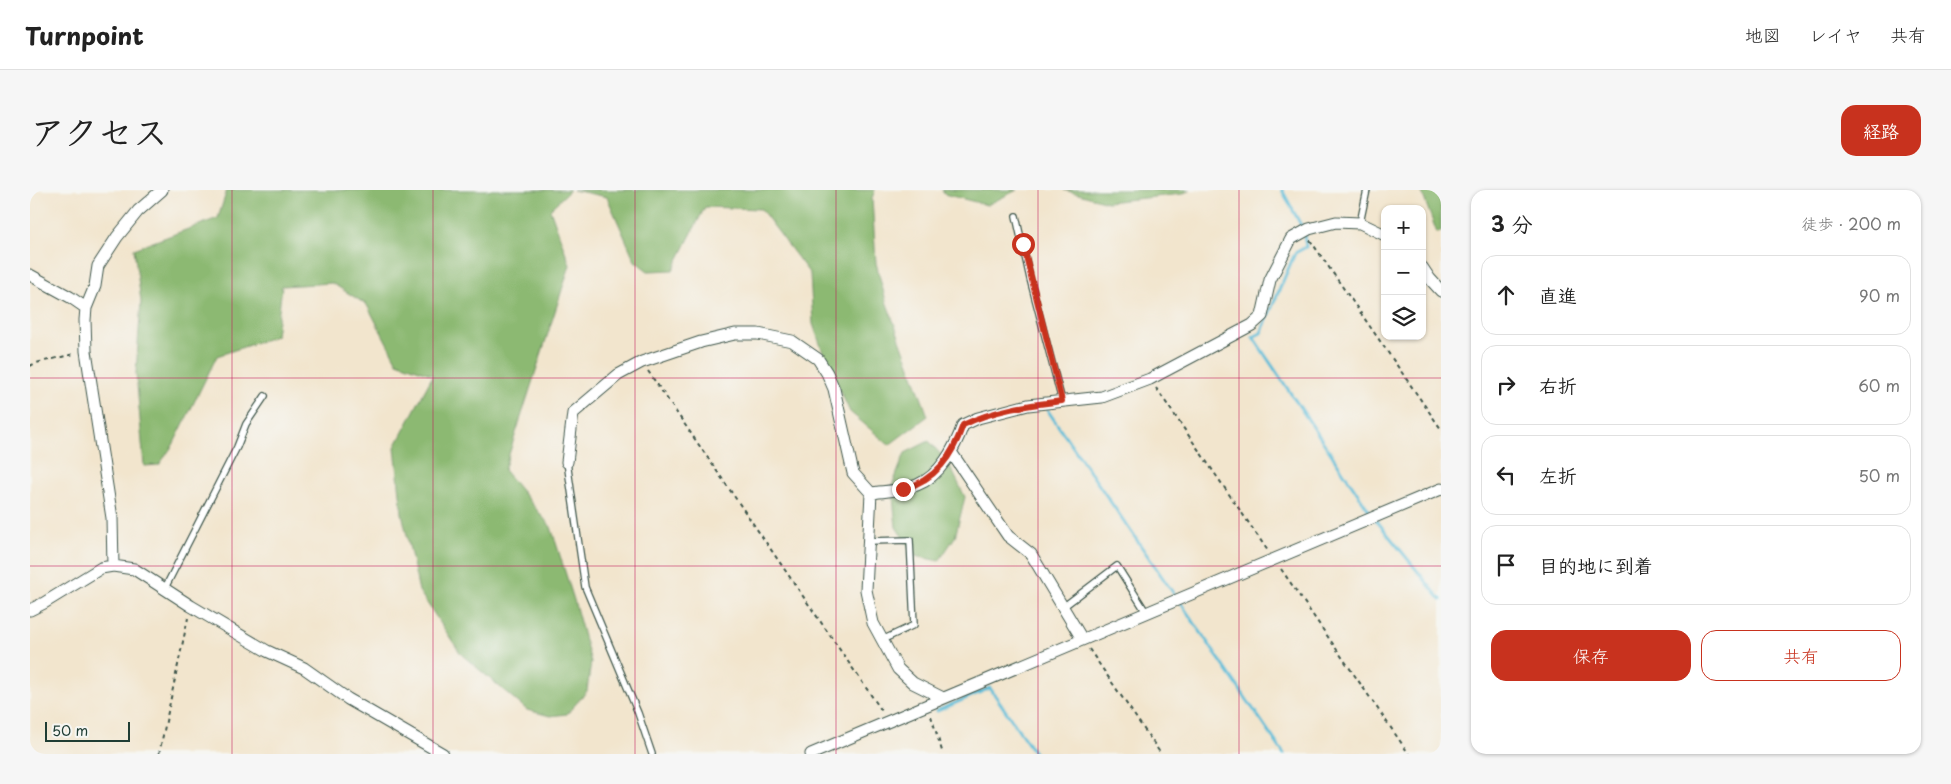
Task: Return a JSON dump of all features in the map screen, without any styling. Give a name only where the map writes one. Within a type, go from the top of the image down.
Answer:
[{"type":"street","points":[[113,566],[112,518],[86,351],[86,308],[95,286],[98,266],[138,211],[162,190]]},
{"type":"street","points":[[871,493],[918,485],[932,476],[956,445],[963,425],[978,418],[1028,405],[1102,397],[1150,379],[1252,325],[1262,316],[1270,280],[1291,239],[1309,229],[1336,222],[1360,223],[1381,233]]},
{"type":"street","points":[[1426,274],[1441,291]]},
{"type":"street","points":[[30,275],[70,296],[86,308]]},
{"type":"street","points":[[566,462],[573,413],[618,375],[642,362],[701,342],[735,334],[758,334],[792,342],[818,359],[827,373],[834,389],[853,473],[871,493],[866,590],[873,623],[898,669],[913,683],[943,698]]},
{"type":"street","points":[[951,452],[1008,536],[1031,554],[1082,639]]},
{"type":"street","points":[[811,754],[1441,489]]},
{"type":"street","points":[[30,610],[102,568],[113,566],[134,569],[190,606],[267,652],[304,668],[348,700],[443,754]]},
{"type":"lane","points":[[1360,223],[1367,190]]},
{"type":"lane","points":[[1016,216],[1030,279],[1062,401]]},
{"type":"lane","points":[[165,588],[237,447],[246,424],[265,396]]},
{"type":"lane","points":[[566,462],[585,587],[638,713],[652,754]]},
{"type":"lane","points":[[869,541],[910,540],[914,625],[882,640]]},
{"type":"lane","points":[[1063,607],[1117,566],[1146,612]]},
{"type":"path","points":[[1302,233],[1317,249],[1441,429]]},
{"type":"path","points":[[30,366],[86,351]]},
{"type":"path","points":[[642,362],[889,721]]},
{"type":"path","points":[[159,754],[190,606]]},
{"type":"path","points":[[1082,639],[1160,754]]},
{"type":"path","points":[[928,705],[943,754]]},
{"type":"green space","points":[[227,190],[570,190],[550,209],[570,265],[504,470],[551,527],[591,662],[587,691],[567,714],[550,716],[527,710],[461,654],[419,591],[402,513],[395,447],[433,375],[397,362],[367,305],[332,283],[282,286],[276,336],[217,356],[173,445],[159,465],[144,466],[136,373],[141,301],[134,249],[218,218]]},
{"type":"green space","points":[[573,190],[875,190],[872,198],[876,263],[886,301],[928,416],[889,445],[850,412],[825,358],[813,324],[810,274],[761,209],[705,207],[673,270],[648,271],[635,261],[607,197]]},
{"type":"green space","points":[[942,190],[1017,190],[987,205],[944,194]]},
{"type":"green space","points":[[1064,190],[1190,190],[1182,194],[1107,202]]},
{"type":"green space","points":[[1421,190],[1441,190],[1441,232],[1437,233]]},
{"type":"green space","points":[[929,441],[949,464],[965,497],[955,537],[939,561],[915,556],[896,527],[892,486],[905,453]]},
{"type":"waterway","points":[[1282,190],[1303,229]]},
{"type":"waterway","points":[[1304,235],[1306,247],[1295,253],[1261,333],[1253,337],[1372,515]]},
{"type":"waterway","points":[[1046,408],[1176,597]]},
{"type":"waterway","points":[[1376,520],[1441,600]]},
{"type":"waterway","points":[[1180,602],[1284,754]]},
{"type":"waterway","points":[[937,711],[990,688],[1035,754]]},
{"type":"route","points":[[903,489],[918,485],[932,476],[956,445],[963,425],[978,418],[1028,405],[1062,401],[1030,279],[1023,244]]}]
